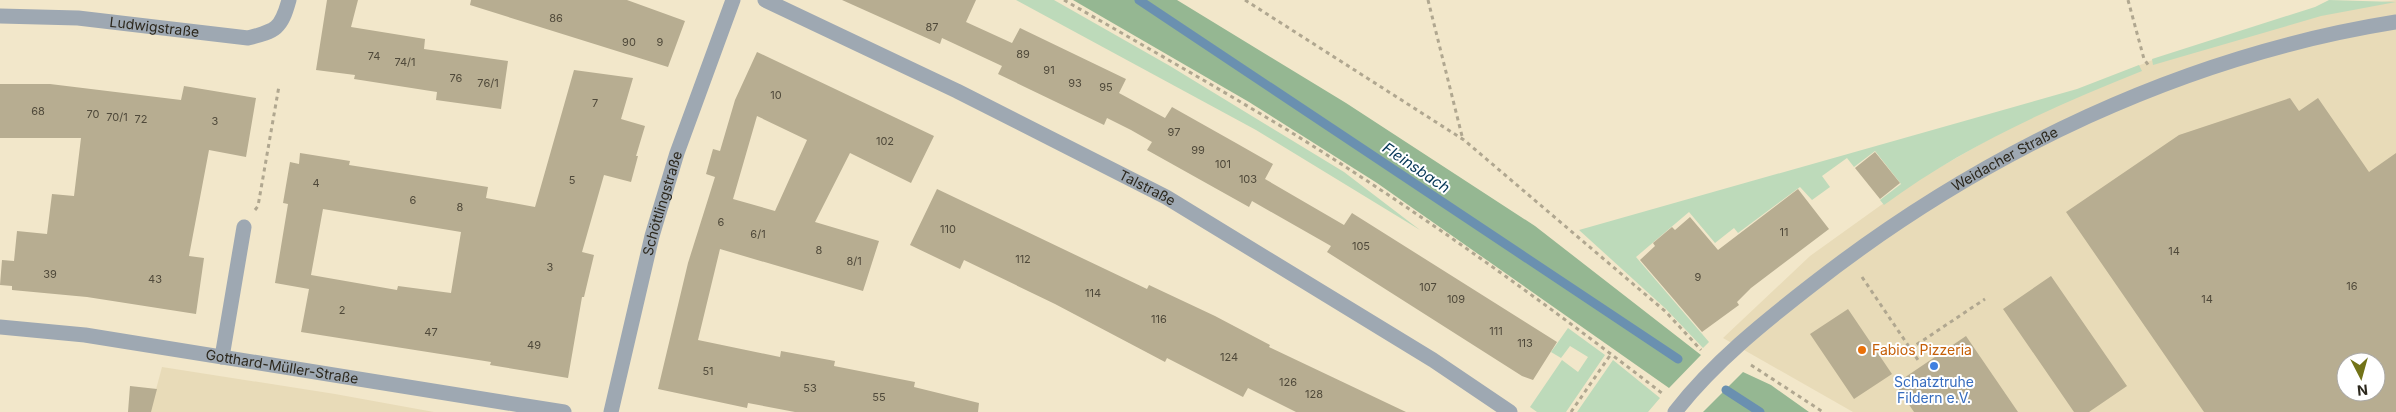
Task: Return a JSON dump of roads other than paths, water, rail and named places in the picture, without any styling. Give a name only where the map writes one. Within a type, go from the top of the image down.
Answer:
[{"type":"street","name":"Ludwigstraße","points":[[0,16],[78,18],[248,38],[271,32],[284,17],[289,0]]},
{"type":"street","name":"Schöttlingstraße","points":[[611,412],[652,236],[677,153],[733,0]]},
{"type":"street","name":"Talstraße","points":[[765,0],[957,91],[1166,197],[1408,345],[1510,412]]},
{"type":"street","name":"Weidacher Straße","points":[[1677,409],[1732,352],[1789,302],[1848,256],[1923,206],[2005,158],[2075,121],[2161,85],[2281,45],[2351,29],[2396,22]]},
{"type":"street","points":[[222,357],[244,227]]},
{"type":"street","name":"Gotthard-Müller-Straße","points":[[0,327],[85,335],[564,412]]},
{"type":"waterway","name":"Fleinsbach","points":[[1139,0],[1678,359]]},
{"type":"waterway","name":"Fleinsbach","points":[[1726,390],[1760,412]]},
{"type":"place","name":"Fabios Pizzeria","points":[[1862,350]]},
{"type":"place","name":"Schatztruhe Fildern e.V.","points":[[1934,366]]}]
